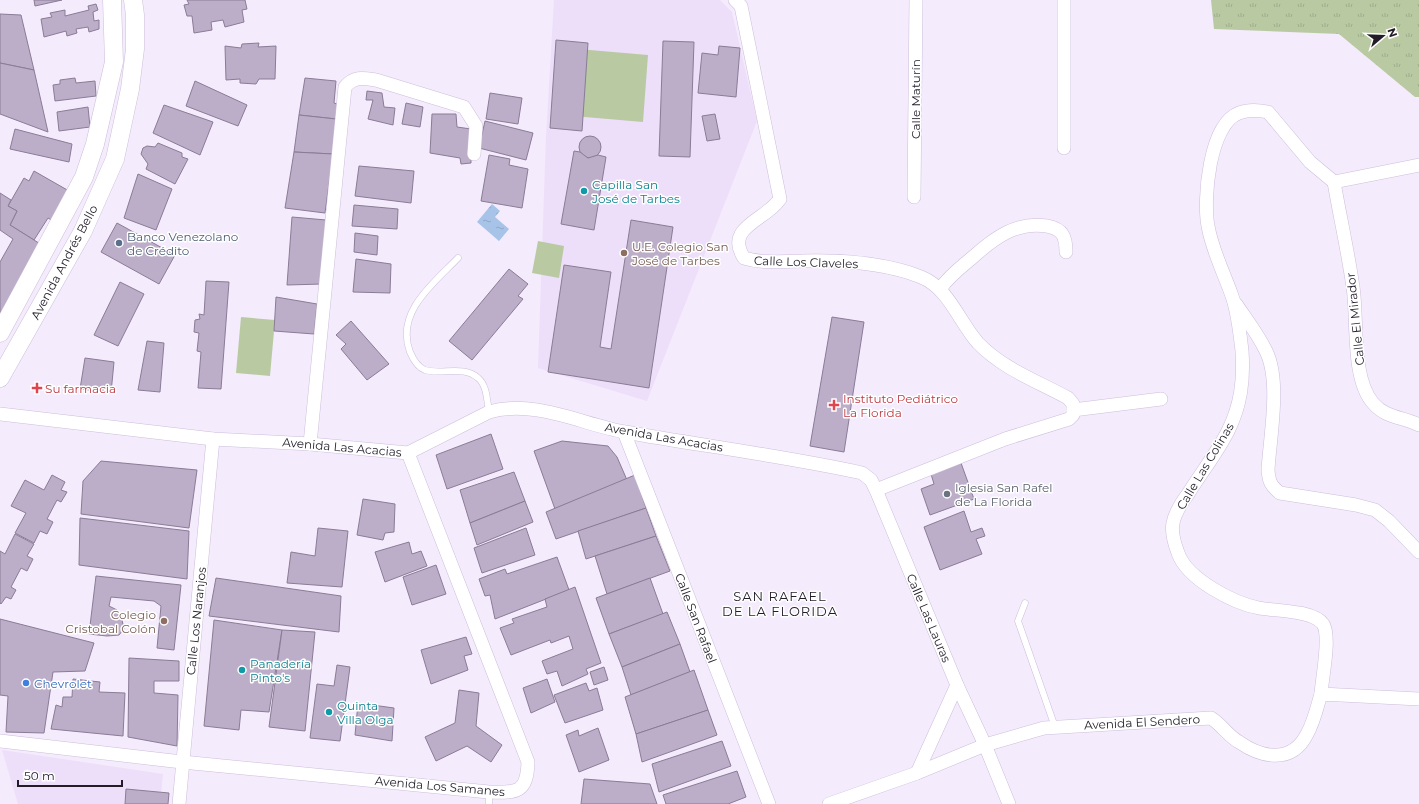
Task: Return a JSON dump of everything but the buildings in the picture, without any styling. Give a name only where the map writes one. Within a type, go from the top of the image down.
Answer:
[{"type":"street","name":"Avenida Andrés Bello","points":[[0,333],[84,177],[95,144],[114,62],[112,0]]},
{"type":"street","name":"Avenida Andrés Bello","points":[[0,378],[83,231],[115,159],[130,89],[135,43],[135,15],[133,0]]},
{"type":"street","name":"Calle Maturín","points":[[914,197],[916,0]]},
{"type":"street","points":[[1064,0],[1064,148]]},
{"type":"street","name":"Calle Los Claveles","points":[[739,2],[780,199],[774,208],[740,232],[738,242],[739,251],[744,258],[756,262],[803,261],[854,263],[889,268],[922,277],[940,289],[978,342],[1003,364],[1068,398],[1074,410]]},
{"type":"street","points":[[310,444],[345,86],[351,80],[362,78],[376,80],[464,107],[476,126],[474,154]]},
{"type":"street","name":"Calle Las Colinas","points":[[1321,694],[1326,635],[1323,624],[1314,616],[1258,608],[1218,592],[1198,578],[1178,555],[1172,524],[1180,507],[1228,432],[1238,409],[1243,384],[1242,357],[1233,299],[1208,226],[1205,198],[1210,164],[1216,142],[1225,124],[1237,113],[1253,110],[1268,112],[1310,162],[1334,182]]},
{"type":"street","points":[[1334,182],[1419,165]]},
{"type":"street","name":"Calle El Mirador","points":[[1334,182],[1354,288],[1357,320],[1357,356],[1364,386],[1372,402],[1384,414],[1419,425]]},
{"type":"street","points":[[940,289],[947,279],[986,244],[1007,232],[1022,227],[1037,224],[1056,228],[1062,232],[1066,239],[1066,252]]},
{"type":"street","points":[[1233,299],[1267,352],[1273,371],[1274,391],[1268,470],[1269,480],[1272,487],[1280,493],[1356,505],[1375,510],[1389,521],[1419,552]]},
{"type":"street","points":[[876,490],[1005,439],[1069,419],[1073,415],[1074,410],[1161,399]]},
{"type":"street","name":"Avenida Las Acacias","points":[[0,414],[213,439],[310,444],[408,453],[489,412],[500,409],[529,408],[624,432],[791,459],[862,473],[871,480],[876,490]]},
{"type":"street","name":"Calle San Rafael","points":[[624,432],[769,804]]},
{"type":"street","name":"Calle Los Naranjos","points":[[179,804],[213,439]]},
{"type":"street","name":"Avenida Los Samanes","points":[[0,741],[489,798],[521,788],[528,778],[528,762],[408,453]]},
{"type":"street","name":"Calle Las Lauras","points":[[876,490],[957,685],[985,744],[1009,804]]},
{"type":"street","points":[[917,773],[957,685]]},
{"type":"street","points":[[1321,694],[1419,699]]},
{"type":"street","name":"Avenida El Sendero","points":[[829,804],[917,773],[985,744],[1012,736],[1055,727],[1212,718],[1220,723],[1237,742],[1266,755],[1277,756],[1290,753],[1307,735],[1321,694]]},
{"type":"lane","points":[[458,258],[415,303],[408,323],[407,334],[410,350],[416,364],[425,370],[469,372],[479,378],[485,390],[489,412]]},
{"type":"lane","points":[[1025,603],[1018,621],[1055,727]]},
{"type":"shaded area","name":"U.E. Colegio San José de Tarbes","points":[[554,0],[720,0],[732,12],[757,121],[647,401],[538,368],[546,137]]},
{"type":"shaded area","points":[[2,750],[163,774],[160,804],[18,804]]},
{"type":"green space","points":[[1211,0],[1419,0],[1419,97],[1415,97],[1339,34],[1214,29]]},
{"type":"green space","points":[[578,49],[648,55],[643,122],[573,116]]},
{"type":"green space","points":[[538,241],[564,246],[559,278],[532,273]]},
{"type":"green space","points":[[241,317],[275,320],[270,376],[236,373]]},
{"type":"water","points":[[492,204],[500,211],[495,217],[509,229],[499,241],[477,222]]},
{"type":"place","name":"Capilla San José de Tarbes","points":[[584,191]]},
{"type":"place","name":"Banco Venezolano de Crédito","points":[[119,243]]},
{"type":"place","name":"U.E. Colegio San José de Tarbes","points":[[624,253]]},
{"type":"place","name":"Su farmacia","points":[[37,388]]},
{"type":"place","name":"Instituto Pediátrico La Florida","points":[[834,405]]},
{"type":"place","name":"Iglesia San Rafel de La Florida","points":[[947,494]]},
{"type":"place","name":"Colegio Cristobal Colón","points":[[164,621]]},
{"type":"place","name":"Panadería Pinto's","points":[[242,670]]},
{"type":"place","name":"Chevrolet","points":[[26,683]]},
{"type":"place","name":"Quinta Villa Olga","points":[[329,712]]},
{"type":"district","name":"SAN RAFAEL DE LA FLORIDA","points":[[780,604]]}]
